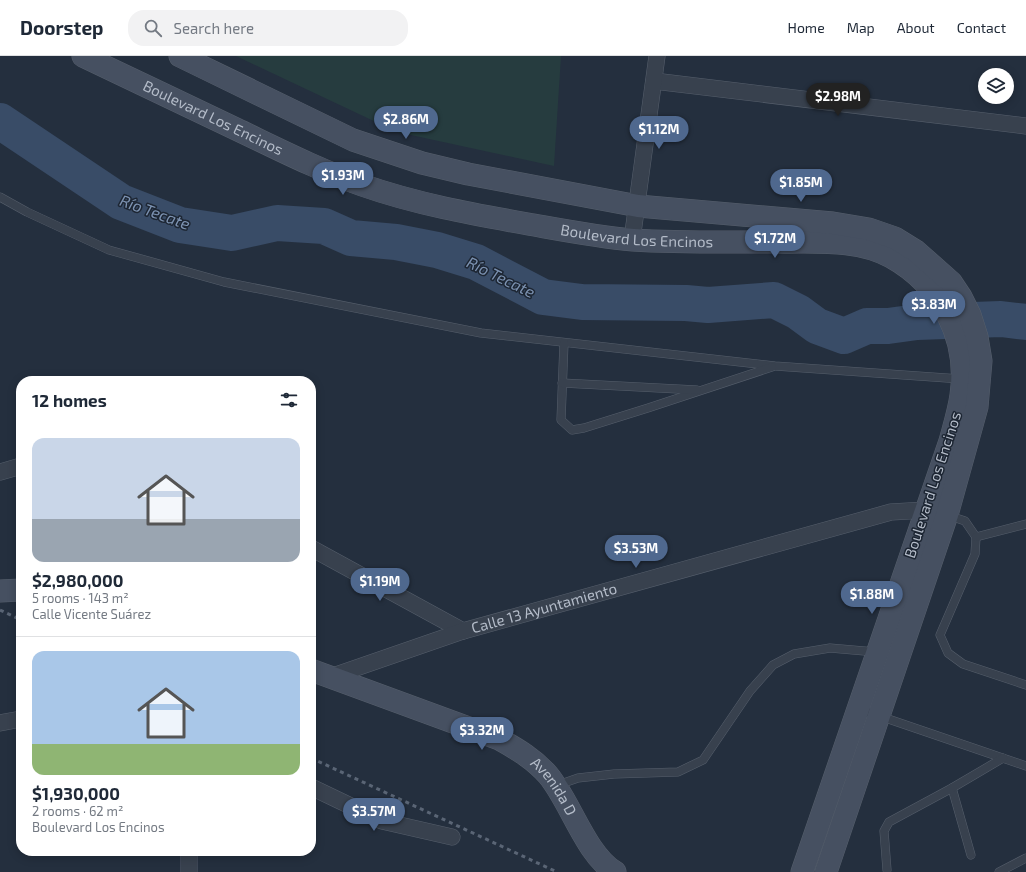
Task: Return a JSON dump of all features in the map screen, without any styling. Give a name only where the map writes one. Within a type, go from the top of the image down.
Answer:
[{"type":"main road","name":"Boulevard Los Encinos","points":[[83,56],[304,162],[362,185],[443,209],[530,225],[632,240],[837,243],[868,249],[889,256],[930,275],[951,282],[970,315],[978,337],[972,370],[961,394],[950,441],[878,652],[869,713],[826,872]]},
{"type":"main road","name":"Boulevard Los Encinos","points":[[180,56],[353,140],[389,152],[468,174],[638,206],[833,223],[869,229],[895,238],[916,251],[930,275]]},
{"type":"main road","name":"Boulevard Los Encinos","points":[[802,872],[869,713],[947,515],[977,407],[972,370]]},
{"type":"main road","points":[[0,591],[16,590]]},
{"type":"main road","name":"Avenida D","points":[[320,673],[499,739],[531,760],[548,775],[595,853],[609,869],[615,872]]},
{"type":"street","points":[[632,240],[638,206],[657,56]]},
{"type":"street","points":[[654,81],[1026,126]]},
{"type":"street","points":[[0,472],[16,467]]},
{"type":"street","name":"Calle 13 Ayuntamiento","points":[[320,673],[891,512],[926,510],[947,515]]},
{"type":"street","points":[[316,551],[463,632]]},
{"type":"street","points":[[0,724],[16,720]]},
{"type":"street","points":[[316,789],[382,821],[452,837]]},
{"type":"street","points":[[189,856],[189,872]]},
{"type":"lane","points":[[0,197],[27,212],[108,250],[224,282],[481,333],[775,366],[972,370]]},
{"type":"lane","points":[[564,343],[560,420],[572,430],[584,428],[775,366]]},
{"type":"lane","points":[[562,383],[703,390]]},
{"type":"lane","points":[[947,515],[965,521],[976,537],[975,554],[940,635],[948,653],[963,664],[1026,685]]},
{"type":"lane","points":[[976,537],[1026,524]]},
{"type":"lane","points":[[555,786],[578,778],[614,774],[678,772],[703,760],[750,691],[773,665],[794,654],[830,648],[878,652]]},
{"type":"lane","points":[[869,713],[1026,766]]},
{"type":"lane","points":[[886,870],[884,831],[889,822],[1003,758]]},
{"type":"lane","points":[[952,788],[970,855]]},
{"type":"lane","points":[[999,872],[1026,858]]},
{"type":"green space","points":[[236,56],[561,56],[554,166],[397,132]]},
{"type":"waterway","name":"Río Tecate","points":[[0,121],[121,202],[180,225],[232,233],[277,223],[324,226],[351,238],[396,242],[437,250],[476,262],[543,297],[582,302],[686,303],[708,305],[774,300],[798,312],[817,326],[844,336],[867,326],[888,326],[917,322],[1001,319],[1026,322]]},
{"type":"railway","points":[[0,610],[16,618]]},
{"type":"railway","points":[[316,760],[557,872]]}]
